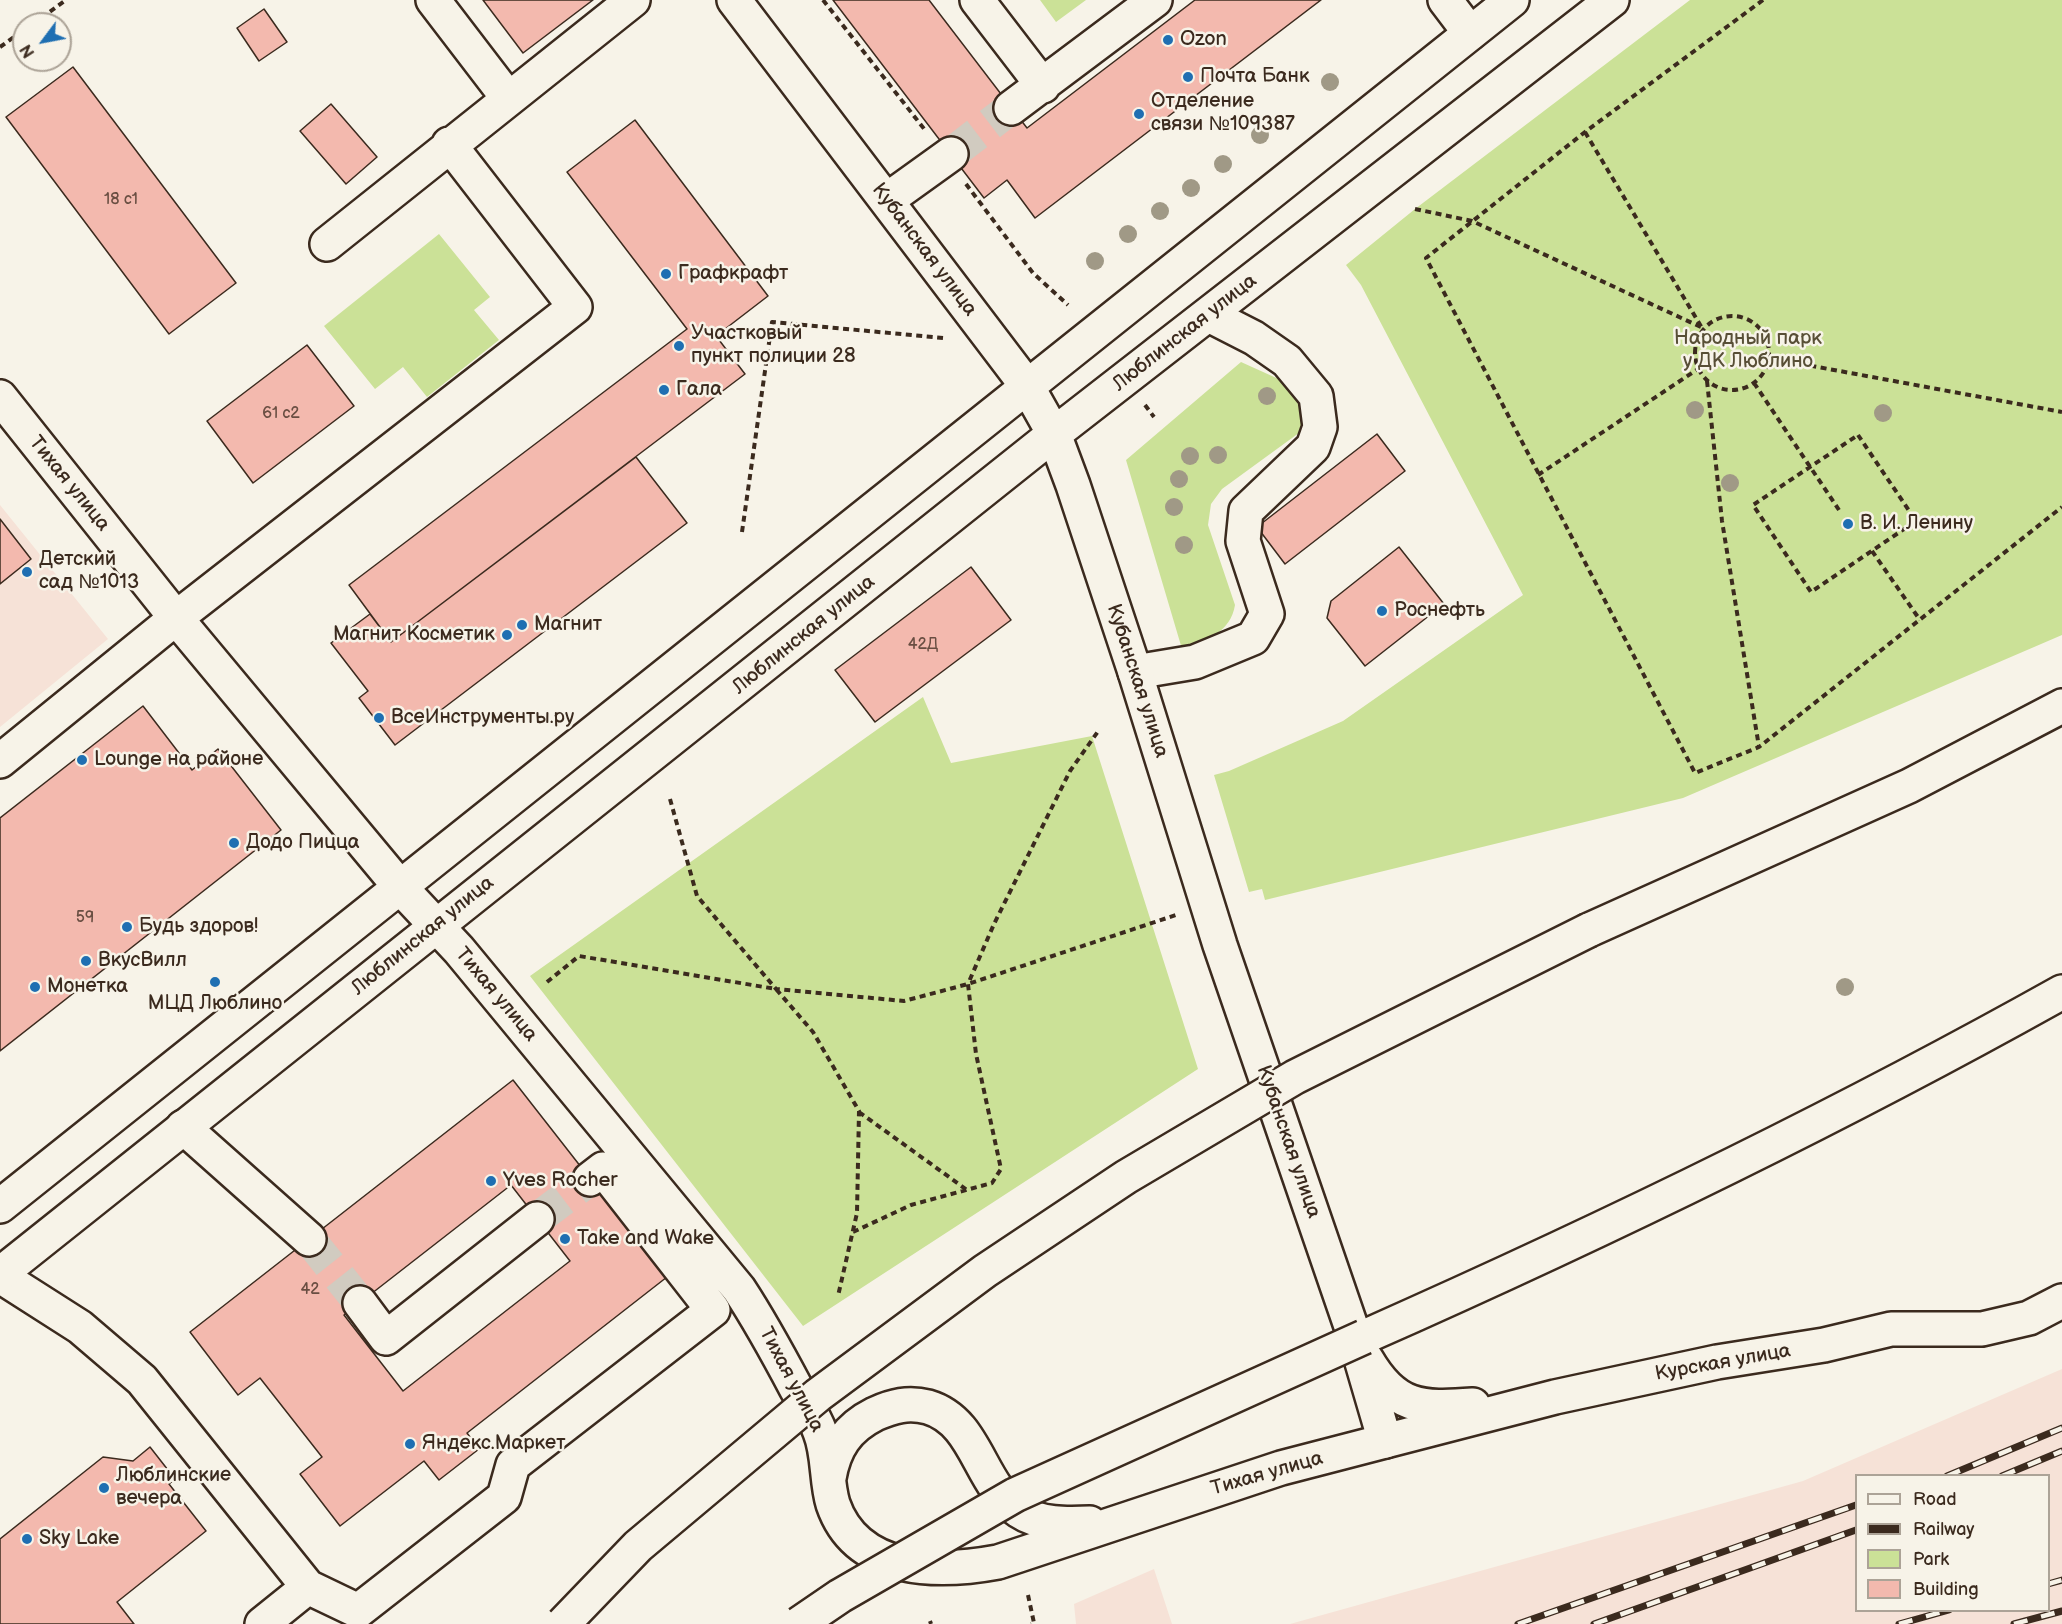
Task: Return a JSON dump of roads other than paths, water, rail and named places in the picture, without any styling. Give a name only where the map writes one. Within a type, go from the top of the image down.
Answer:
[{"type":"main road","points":[[433,0],[507,98]]},
{"type":"main road","points":[[327,244],[507,98],[633,0]]},
{"type":"main road","name":"Кубанская улица","points":[[734,0],[1027,386],[1054,434],[1135,672],[1220,945],[1354,1335],[1385,1441]]},
{"type":"main road","points":[[977,0],[1043,86]]},
{"type":"main road","points":[[1011,108],[1155,0]]},
{"type":"main road","points":[[1444,0],[1470,33]]},
{"type":"main road","points":[[0,1206],[1512,0]]},
{"type":"main road","name":"Люблинская улица","points":[[0,1275],[435,925],[688,728],[1054,434],[1612,0]]},
{"type":"main road","points":[[0,761],[176,618],[574,307],[450,144]]},
{"type":"main road","points":[[888,200],[951,154]]},
{"type":"main road","points":[[1135,672],[1195,662],[1253,638],[1268,614],[1243,542],[1246,511],[1313,447],[1320,427],[1317,396],[1287,361],[1254,338],[1209,315]]},
{"type":"main road","name":"Тихая улица","points":[[0,397],[176,618],[739,1289],[766,1330],[821,1433],[833,1505],[845,1528],[866,1549],[890,1562],[923,1568],[962,1569],[998,1562],[1115,1521],[1281,1468],[1385,1441]]},
{"type":"main road","points":[[563,1624],[638,1546],[818,1395],[985,1271],[1126,1177],[1295,1077],[1589,930],[1909,786],[2062,706]]},
{"type":"main road","points":[[798,1624],[840,1596],[1015,1495],[1165,1425],[1544,1257],[1710,1176],[1972,1042],[2062,992]]},
{"type":"main road","points":[[183,1127],[309,1239]]},
{"type":"main road","points":[[0,1275],[53,1308],[142,1380],[308,1587],[357,1611],[504,1497],[513,1466],[713,1310],[603,1168],[590,1179]]},
{"type":"main road","points":[[360,1304],[386,1338],[537,1219]]},
{"type":"main road","name":"Курская улица","points":[[1385,1441],[1555,1397],[1717,1362],[1824,1345],[1891,1329],[1982,1329],[2029,1318],[2062,1301]]},
{"type":"main road","points":[[1354,1335],[1372,1368],[1387,1388],[1401,1400],[1423,1406],[1457,1406],[1555,1397]]},
{"type":"main road","name":"Тихая улица","points":[[829,1482],[833,1455],[847,1434],[868,1418],[891,1407],[914,1403],[942,1412],[966,1434],[997,1489],[1019,1512],[1057,1524],[1115,1521]]},
{"type":"main road","points":[[262,1624],[308,1587]]},
{"type":"tunnel","points":[[951,154],[1011,108]]},
{"type":"tunnel","points":[[537,1219],[590,1179]]},
{"type":"tunnel","points":[[309,1239],[360,1303]]},
{"type":"railway","points":[[1952,1474],[2062,1428]]},
{"type":"railway","points":[[2007,1474],[2062,1451]]},
{"type":"railway","points":[[1518,1624],[1855,1505]]},
{"type":"railway","points":[[1594,1624],[1855,1530]]},
{"type":"railway","points":[[2050,1583],[2062,1580]]},
{"type":"railway","points":[[2014,1624],[2062,1611]]},
{"type":"railway","points":[[1899,1624],[1942,1612]]},
{"type":"place","name":"Ozon","points":[[1168,40]]},
{"type":"place","name":"Почта Банк","points":[[1188,77]]},
{"type":"place","name":"Отделение связи №109387","points":[[1139,114]]},
{"type":"place","name":"Графкрафт","points":[[666,274]]},
{"type":"place","name":"Участковый пункт полиции 28","points":[[679,346]]},
{"type":"place","name":"Гала","points":[[664,390]]},
{"type":"place","name":"В. И. Ленину","points":[[1848,524]]},
{"type":"place","name":"Детский сад №1013","points":[[27,572]]},
{"type":"place","name":"Роснефть","points":[[1382,611]]},
{"type":"place","name":"Магнит","points":[[522,625]]},
{"type":"place","name":"Магнит Косметик","points":[[507,635]]},
{"type":"place","name":"ВсеИнструменты.ру","points":[[379,718]]},
{"type":"place","name":"Lounge на районе","points":[[82,760]]},
{"type":"place","name":"Додо Пицца","points":[[234,843]]},
{"type":"place","name":"Будь здоров!","points":[[127,927]]},
{"type":"place","name":"ВкусВилл","points":[[86,961]]},
{"type":"place","name":"МЦД Люблино","points":[[215,982]]},
{"type":"place","name":"Монетка","points":[[35,987]]},
{"type":"place","name":"Yves Rocher","points":[[491,1181]]},
{"type":"place","name":"Take and Wake","points":[[565,1239]]},
{"type":"place","name":"Яндекс.Маркет","points":[[410,1444]]},
{"type":"place","name":"Люблинские вечера","points":[[104,1488]]},
{"type":"place","name":"Sky Lake","points":[[27,1539]]},
{"type":"park label","name":"Народный парк у ДК Люблино","points":[[1748,350]]}]
